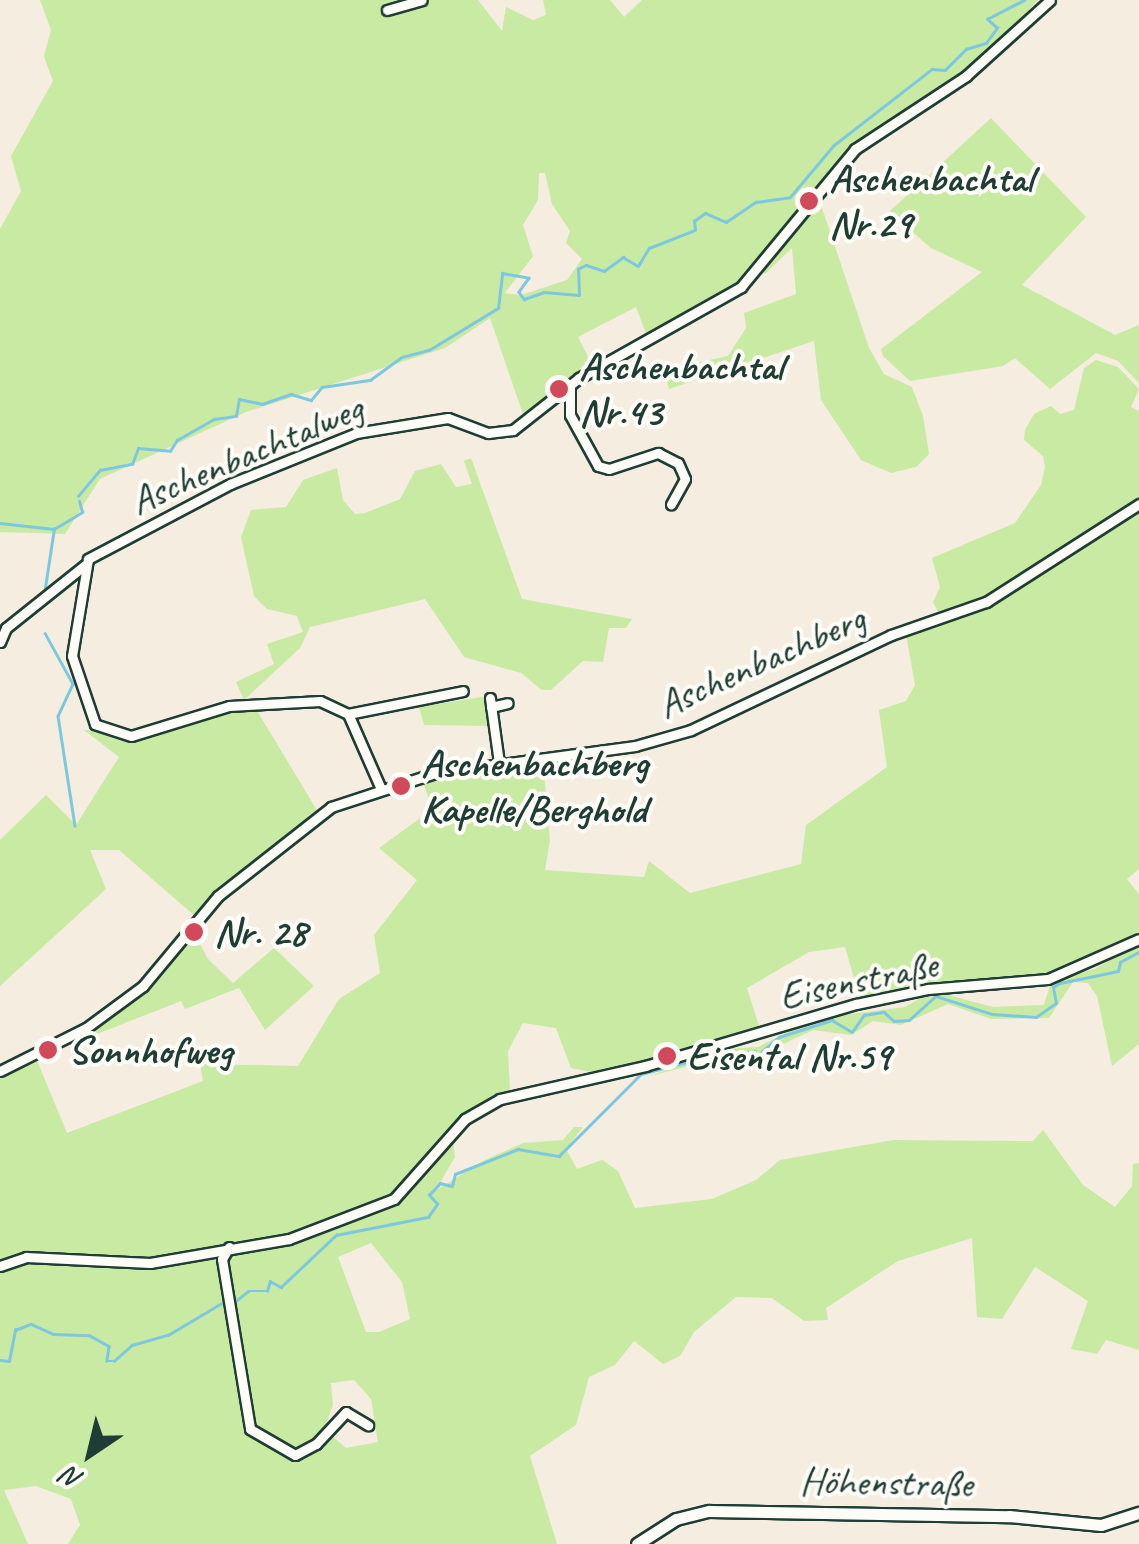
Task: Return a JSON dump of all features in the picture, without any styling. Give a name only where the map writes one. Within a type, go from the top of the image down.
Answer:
[{"type":"street","points":[[388,10],[422,0]]},
{"type":"street","name":"Aschenbachtalweg","points":[[86,562],[230,484],[356,433],[448,418],[508,432],[570,384],[742,287],[855,149],[966,76],[1050,0]]},
{"type":"street","points":[[570,384],[570,415],[598,466],[610,469],[658,453],[678,463],[685,479],[671,504]]},
{"type":"street","name":"Aschenbachberg","points":[[0,1071],[109,1012],[165,966],[218,896],[287,838],[332,807],[381,789],[499,762],[635,746],[691,730],[891,635],[986,602],[1139,504]]},
{"type":"street","points":[[0,642],[6,628],[86,562]]},
{"type":"street","points":[[86,562],[72,661],[97,726],[140,734],[221,708],[280,699],[320,701],[348,714],[463,691]]},
{"type":"street","points":[[499,762],[491,702],[508,704]]},
{"type":"street","points":[[348,714],[381,789]]},
{"type":"street","name":"Eisenstraße","points":[[0,1266],[26,1257],[150,1263],[289,1239],[394,1199],[482,1106],[645,1066],[856,1004],[928,989],[1048,980],[1139,938]]},
{"type":"street","points":[[232,1246],[222,1259],[250,1429],[295,1455],[316,1444],[346,1412],[368,1425]]},
{"type":"street","name":"Höhenstraße","points":[[637,1544],[676,1519],[709,1511],[1010,1516],[1101,1525],[1139,1512]]},
{"type":"green space","points":[[40,0],[478,0],[502,31],[506,7],[533,20],[546,15],[543,0],[610,0],[624,17],[642,0],[1038,0],[979,63],[865,138],[740,285],[647,336],[636,307],[578,337],[593,367],[525,420],[490,318],[445,348],[246,412],[100,479],[65,534],[0,532],[0,229],[21,191],[11,156],[53,81],[44,56],[51,30]],"holes":[[[539,173],[545,173],[552,204],[570,231],[566,243],[582,259],[567,280],[521,295],[505,293],[533,256],[523,225],[538,200]]]},
{"type":"green space","points":[[991,118],[1086,217],[1022,285],[1115,335],[1139,325],[1139,383],[1118,361],[1096,353],[1050,389],[1015,358],[1003,366],[910,381],[883,356],[881,349],[982,272],[931,248],[889,212]]},
{"type":"green space","points":[[819,199],[869,348],[884,374],[912,387],[923,416],[929,454],[916,467],[891,473],[861,460],[821,400],[814,341],[669,389],[661,361],[677,367],[728,356],[746,328],[744,313],[796,294],[792,248],[765,274],[761,270]]},
{"type":"green space","points":[[1096,360],[1118,367],[1139,389],[1131,407],[1139,411],[1139,869],[1127,879],[1139,894],[1139,936],[1046,978],[860,999],[845,947],[809,952],[747,988],[760,1029],[647,1064],[591,1072],[571,1068],[556,1028],[523,1023],[508,1051],[510,1091],[462,1119],[452,1132],[455,1157],[435,1191],[485,1160],[523,1143],[563,1140],[574,1127],[583,1127],[566,1149],[577,1169],[602,1160],[618,1171],[635,1208],[712,1199],[756,1180],[780,1160],[893,1140],[1033,1141],[1043,1130],[1083,1185],[1115,1207],[1132,1186],[1133,1164],[1139,1163],[1139,1350],[1106,1340],[1097,1354],[1071,1349],[1088,1301],[1035,1267],[1002,1319],[977,1317],[972,1238],[898,1261],[826,1308],[828,1320],[804,1321],[772,1298],[736,1297],[694,1332],[680,1356],[663,1364],[634,1341],[615,1365],[589,1377],[576,1425],[530,1456],[557,1544],[68,1544],[80,1525],[71,1499],[36,1486],[4,1490],[28,1544],[0,1544],[0,1068],[79,1029],[142,984],[193,931],[208,959],[233,983],[274,948],[314,986],[265,1030],[239,988],[185,1009],[181,1001],[36,1058],[67,1133],[203,1081],[200,1064],[298,1066],[339,999],[380,973],[374,935],[417,880],[379,848],[433,809],[421,778],[543,761],[550,840],[545,870],[644,877],[649,861],[690,893],[801,864],[806,825],[887,767],[879,710],[906,701],[915,685],[906,634],[943,621],[933,602],[940,587],[932,558],[1015,523],[1041,485],[1045,467],[1043,456],[1024,440],[1025,430],[1034,414],[1051,406],[1060,414],[1074,410],[1084,368]],"holes":[[[371,1243],[402,1282],[410,1319],[379,1332],[366,1332],[338,1257]],[[354,1380],[371,1399],[378,1442],[346,1448],[324,1429],[333,1405],[331,1383]]]},
{"type":"green space","points":[[471,458],[522,599],[632,619],[626,628],[609,628],[603,662],[583,661],[551,690],[542,690],[521,673],[464,657],[425,599],[310,627],[300,648],[244,700],[236,682],[274,664],[267,644],[303,632],[297,616],[267,609],[254,596],[241,537],[251,510],[286,507],[303,480],[337,468],[343,500],[355,514],[365,513],[400,499],[415,471],[441,464],[456,487],[472,484],[464,461]]},
{"type":"green space","points":[[488,696],[489,726],[424,725],[419,707]]},
{"type":"green space","points":[[253,704],[318,812],[196,917],[119,850],[90,850],[106,889],[0,986],[0,840],[46,795],[76,825],[119,757],[84,730],[140,736]]},
{"type":"green space","points":[[1139,942],[1139,1044],[1112,1066],[1097,996],[1088,983],[1073,982],[1049,1018],[991,1019],[948,1004],[901,1025],[873,1021],[851,1035],[813,1030],[757,1056],[728,1056],[650,1076],[723,1049],[758,1047],[813,1019],[905,1007],[933,991],[993,1007],[1044,1005],[1050,985],[1061,977],[1095,969]]},
{"type":"waterway","points":[[78,496],[100,470],[132,464],[138,448],[170,451],[177,440],[214,419],[236,416],[239,399],[262,404],[291,394],[311,400],[322,387],[370,380],[402,357],[429,350],[498,308],[502,273],[529,278],[519,292],[524,299],[544,292],[579,295],[578,269],[586,265],[604,271],[623,257],[638,266],[649,248],[695,230],[694,221],[705,213],[726,222],[756,202],[790,197],[834,145],[932,69],[945,70],[966,49],[986,43],[997,28],[987,19],[1024,0]]},
{"type":"waterway","points":[[0,523],[54,529],[82,512],[79,501]]},
{"type":"waterway","points":[[44,594],[54,529]]},
{"type":"waterway","points":[[45,633],[73,684],[58,716],[75,826]]},
{"type":"waterway","points":[[237,1300],[248,1291],[267,1291],[270,1281],[281,1287],[336,1235],[428,1217],[437,1204],[429,1195],[440,1183],[452,1186],[455,1174],[518,1149],[559,1156],[641,1074],[702,1058],[710,1064],[713,1057],[755,1051],[754,1058],[779,1037],[832,1020],[852,1032],[864,1015],[884,1012],[894,1021],[909,1020],[936,996],[992,1014],[1036,1017],[1056,1003],[1053,987],[1118,971],[1120,962],[1139,952]]},
{"type":"waterway","points":[[0,1360],[9,1361],[15,1330],[31,1324],[53,1334],[89,1335],[109,1346],[107,1361],[114,1361],[132,1345],[168,1335],[225,1301]]},
{"type":"place","name":"Aschenbachtal Nr.29","points":[[809,201]]},
{"type":"place","name":"Aschenbachtal Nr.43","points":[[559,389]]},
{"type":"place","name":"Aschenbachberg Kapelle/Berghold","points":[[401,786]]},
{"type":"place","name":"Nr. 28","points":[[194,932]]},
{"type":"place","name":"Sonnhofweg","points":[[48,1050]]},
{"type":"place","name":"Eisental Nr.59","points":[[667,1056]]}]
